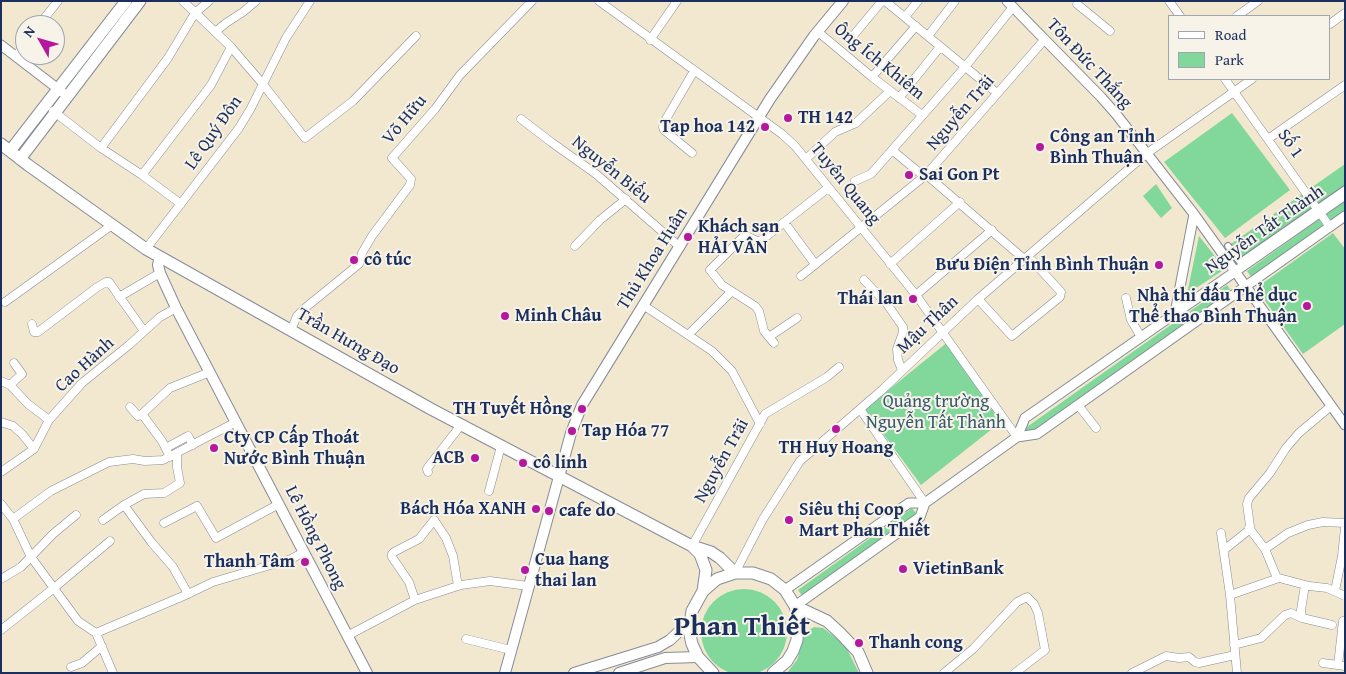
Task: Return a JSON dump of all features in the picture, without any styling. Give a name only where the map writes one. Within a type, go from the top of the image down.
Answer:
[{"type":"main road","points":[[6,147],[45,105],[126,1]]},
{"type":"main road","points":[[20,159],[140,1]]},
{"type":"main road","name":"Thủ Khoa Huân","points":[[505,673],[571,433],[582,405],[758,118],[817,31],[843,1]]},
{"type":"main road","name":"Trần Hưng Đạo","points":[[6,147],[146,249],[461,425],[692,546],[711,552],[735,573]]},
{"type":"main road","name":"Lê Hồng Phong","points":[[160,257],[158,265],[160,273],[176,308],[367,673]]},
{"type":"main road","points":[[692,546],[700,554],[706,570],[702,591],[689,622],[690,637],[698,657],[713,673]]},
{"type":"main road","points":[[702,591],[717,579],[735,573],[753,573],[770,579],[785,590],[795,606],[798,617],[797,640],[793,651],[786,661],[773,673]]},
{"type":"main road","points":[[795,606],[820,618],[840,632],[858,652],[867,673]]},
{"type":"main road","points":[[574,673],[658,647],[670,640],[689,622]]},
{"type":"main road","points":[[619,673],[666,658],[698,657]]},
{"type":"street","points":[[48,15],[58,1]]},
{"type":"street","points":[[183,1],[231,47],[304,138],[353,101],[416,36]]},
{"type":"street","points":[[101,148],[168,58],[195,13],[209,1]]},
{"type":"street","points":[[215,32],[256,1]]},
{"type":"street","name":"Lê Quý Đôn","points":[[146,249],[239,128],[286,38],[310,1]]},
{"type":"street","name":"Võ Hữu","points":[[291,330],[297,316],[305,308],[359,264],[362,253],[372,236],[410,185],[411,179],[392,158],[435,108],[460,74],[532,1]]},
{"type":"street","name":"Tuyên Quang","points":[[598,1],[782,134],[806,159],[916,295],[1017,437]]},
{"type":"street","points":[[650,40],[677,1]]},
{"type":"street","points":[[853,36],[884,1],[997,93]]},
{"type":"street","points":[[905,17],[918,1]]},
{"type":"street","points":[[928,36],[955,1]]},
{"type":"street","points":[[1169,1],[1179,15]]},
{"type":"street","points":[[1238,15],[1258,1]]},
{"type":"street","points":[[1077,2],[1110,31]]},
{"type":"street","points":[[855,181],[869,176],[965,67],[1010,4]]},
{"type":"street","name":"Tôn Đức Thắng","points":[[1010,4],[1101,97],[1194,214],[1246,286]]},
{"type":"street","points":[[1331,23],[1345,13]]},
{"type":"street","points":[[872,77],[916,26]]},
{"type":"street","name":"Ông Ích Khiêm","points":[[817,31],[872,77],[922,115]]},
{"type":"street","name":"Nguyễn Trãi","points":[[801,276],[926,175],[1045,39]]},
{"type":"street","points":[[1,44],[15,55]]},
{"type":"street","points":[[142,175],[211,85],[231,47]]},
{"type":"street","points":[[899,98],[940,47]]},
{"type":"street","points":[[28,65],[68,96]]},
{"type":"street","points":[[692,152],[664,130],[663,127],[694,71]]},
{"type":"street","name":"Số 1","points":[[1226,80],[1330,227]]},
{"type":"street","name":"Mậu Thân","points":[[735,573],[763,519],[800,461],[860,409],[978,299],[1146,154],[1250,80]]},
{"type":"street","points":[[1268,139],[1345,85]]},
{"type":"street","points":[[806,159],[835,132],[856,123],[890,91]]},
{"type":"street","points":[[45,105],[101,148],[182,204]]},
{"type":"street","name":"Nguyễn Biểu","points":[[522,119],[596,174],[680,247]]},
{"type":"street","points":[[892,150],[920,174],[926,175],[960,202],[1026,257],[1060,292],[1060,297],[1012,336],[978,299]]},
{"type":"street","points":[[797,318],[771,340],[764,331],[759,311],[755,306],[722,285],[710,270],[745,235],[759,242],[828,188]]},
{"type":"street","points":[[1228,246],[1240,262],[1318,210],[1345,188]]},
{"type":"street","name":"Nguyễn Tất Thành","points":[[1017,437],[1025,418],[1235,271],[1318,210],[1345,195]]},
{"type":"street","points":[[575,246],[600,220],[626,199]]},
{"type":"street","points":[[890,264],[960,202]]},
{"type":"street","points":[[1175,313],[1194,214]]},
{"type":"street","name":"Nguyễn Tất Thành","points":[[795,606],[920,517],[925,503],[1017,437],[1037,434],[1345,216]]},
{"type":"street","points":[[784,222],[815,264]]},
{"type":"street","points":[[5,302],[112,225]]},
{"type":"street","points":[[916,295],[992,230]]},
{"type":"street","points":[[119,297],[160,273]]},
{"type":"street","points":[[864,280],[887,304],[903,327],[897,349],[898,360],[902,370]]},
{"type":"street","points":[[32,324],[34,332],[38,332],[106,282],[109,282],[144,332]]},
{"type":"street","points":[[1246,286],[1345,425]]},
{"type":"street","points":[[688,335],[731,292]]},
{"type":"street","points":[[1126,298],[1131,320],[1141,337]]},
{"type":"street","points":[[643,305],[712,351],[732,372],[760,424]]},
{"type":"street","name":"Cao Hành","points":[[1,472],[34,449],[50,420],[82,383],[160,317],[176,308]]},
{"type":"street","points":[[10,386],[22,374],[14,363]]},
{"type":"street","name":"Nguyễn Trãi","points":[[692,546],[765,414],[839,368]]},
{"type":"street","points":[[130,407],[138,416],[170,388],[210,372]]},
{"type":"street","points":[[1,381],[10,386],[28,404],[50,420]]},
{"type":"street","points":[[1078,404],[1096,428]]},
{"type":"street","points":[[1277,578],[1265,549],[1250,528],[1247,504],[1250,496],[1270,472],[1294,436],[1331,406]]},
{"type":"street","points":[[860,409],[925,503]]},
{"type":"street","points":[[103,520],[121,506],[144,494],[164,494],[180,483],[174,455],[166,448],[142,414]]},
{"type":"street","points":[[1,422],[13,426],[34,449]]},
{"type":"street","points":[[13,519],[50,491],[109,462],[133,459],[145,461],[163,460],[236,422]]},
{"type":"street","points":[[428,472],[429,466],[461,425]]},
{"type":"street","points":[[166,448],[188,436],[193,445]]},
{"type":"street","points":[[489,491],[501,446]]},
{"type":"street","name":"Nguyễn Tất Thành","points":[[785,590],[909,503],[925,503]]},
{"type":"street","points":[[164,523],[197,506],[216,538],[279,504]]},
{"type":"street","points":[[124,505],[153,546],[173,567],[188,594]]},
{"type":"street","points":[[2,506],[13,519],[31,557],[78,621],[96,633],[113,673]]},
{"type":"street","points":[[1,579],[21,567],[53,534],[76,515]]},
{"type":"street","points":[[415,600],[410,582],[392,557],[392,554],[418,539],[434,520],[446,538],[458,586]]},
{"type":"street","points":[[1265,549],[1288,534],[1308,525],[1323,522],[1345,523]]},
{"type":"street","points":[[1224,550],[1250,528]]},
{"type":"street","points":[[1335,591],[1345,528]]},
{"type":"street","points":[[1221,533],[1230,595],[1237,673]]},
{"type":"street","points":[[1,630],[110,541]]},
{"type":"street","points":[[96,633],[213,582],[290,559],[304,552]]},
{"type":"street","points":[[1230,595],[1277,578],[1305,585],[1325,587],[1345,596]]},
{"type":"street","points":[[347,636],[415,600],[458,586],[490,581],[528,586]]},
{"type":"street","points":[[1302,618],[1301,610],[1305,585]]},
{"type":"street","points":[[944,673],[973,649],[1018,602],[1027,597],[1034,604],[1038,613],[1045,650],[1015,673]]},
{"type":"street","points":[[1234,645],[1261,638],[1289,614],[1296,614],[1302,618],[1332,625]]},
{"type":"street","points":[[1323,663],[1341,666],[1343,620]]},
{"type":"street","points":[[466,639],[511,650]]},
{"type":"street","points":[[71,667],[82,663],[102,646]]},
{"type":"street","points":[[1132,673],[1166,656],[1189,657],[1199,663],[1235,655]]},
{"type":"green space","points":[[1232,113],[1290,190],[1225,238],[1164,162]]},
{"type":"green space","points":[[1345,164],[1345,189],[1240,262],[1228,246]]},
{"type":"green space","points":[[1156,184],[1172,208],[1161,218],[1143,196]]},
{"type":"green space","points":[[1345,201],[1345,212],[1252,278],[1247,271]]},
{"type":"green space","name":"Nhà thi đấu Thể dục Thể thao Bình Thuận","points":[[1333,233],[1345,249],[1345,324],[1303,354],[1256,288]]},
{"type":"green space","points":[[1199,236],[1225,269],[1187,294]]},
{"type":"green space","points":[[1227,285],[1232,292],[1030,436],[1024,429]]},
{"type":"green space","name":"Quảng trường Nguyễn Tất Thành","points":[[949,341],[1006,418],[921,485],[865,409]]},
{"type":"green space","points":[[912,508],[919,517],[803,597],[798,590]]},
{"type":"green space","points":[[744,589],[760,593],[774,602],[783,616],[787,632],[783,648],[774,662],[760,671],[744,675],[728,671],[714,662],[705,648],[701,632],[705,616],[714,602],[728,593]]},
{"type":"green space","points":[[814,627],[823,628],[840,641],[847,649],[859,673],[787,673],[797,660],[805,633]]},
{"type":"place","name":"TH 142","points":[[788,118]]},
{"type":"place","name":"Tap hoa 142","points":[[765,127]]},
{"type":"place","name":"Công an Tỉnh Bình Thuận","points":[[1040,147]]},
{"type":"place","name":"Sai Gon Pt","points":[[909,175]]},
{"type":"place","name":"Khách sạn HẢI VÂN","points":[[688,237]]},
{"type":"place","name":"cô túc","points":[[354,260]]},
{"type":"place","name":"Bưu Điện Tỉnh Bình Thuận","points":[[1159,265]]},
{"type":"place","name":"Thái lan","points":[[913,299]]},
{"type":"place","name":"Nhà thi đấu Thể dục Thể thao Bình Thuận","points":[[1307,306]]},
{"type":"place","name":"Minh Châu","points":[[505,316]]},
{"type":"place","name":"TH Tuyết Hồng","points":[[582,409]]},
{"type":"place","name":"TH Huy Hoang","points":[[836,429]]},
{"type":"place","name":"Tap Hóa 77","points":[[572,431]]},
{"type":"place","name":"Cty CP Cấp Thoát Nước Bình Thuận","points":[[214,448]]},
{"type":"place","name":"ACB","points":[[475,458]]},
{"type":"place","name":"cô linh","points":[[523,463]]},
{"type":"place","name":"Bách Hóa XANH","points":[[536,509]]},
{"type":"place","name":"cafe do","points":[[549,511]]},
{"type":"place","name":"Siêu thị Coop Mart Phan Thiết","points":[[789,520]]},
{"type":"place","name":"Thanh Tâm","points":[[305,562]]},
{"type":"place","name":"VietinBank","points":[[903,569]]},
{"type":"place","name":"Cua hang thai lan","points":[[525,570]]},
{"type":"place","name":"Thanh cong","points":[[859,643]]},
{"type":"district","name":"Phan Thiết","points":[[742,628]]}]
